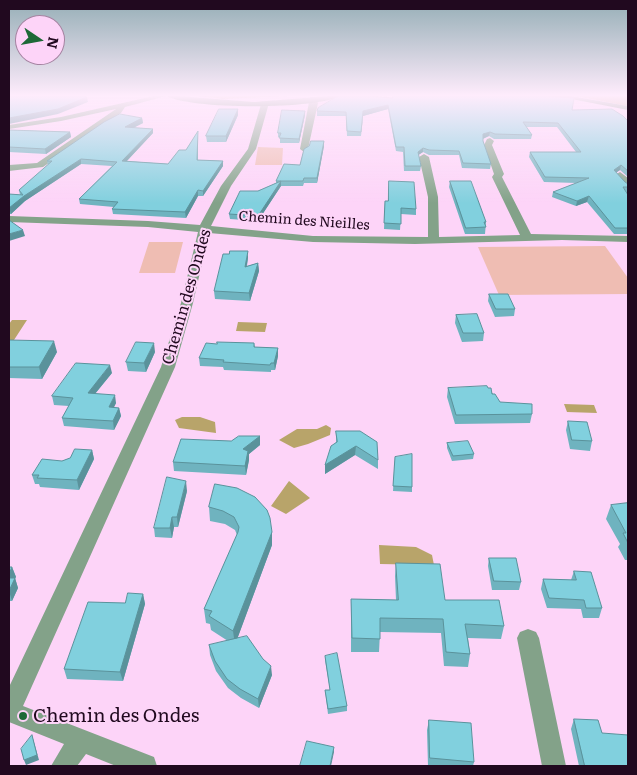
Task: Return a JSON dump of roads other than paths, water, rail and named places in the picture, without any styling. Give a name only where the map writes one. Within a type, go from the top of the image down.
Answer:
[{"type":"street","points":[[9,168],[31,167],[46,161],[89,131]]},
{"type":"street","name":"Chemin des Ondes","points":[[9,711],[168,366],[187,303],[204,229],[226,186],[252,149],[257,131]]},
{"type":"street","points":[[304,150],[308,131]]},
{"type":"street","points":[[490,141],[488,145],[499,174],[497,177],[527,237]]},
{"type":"street","points":[[424,157],[434,197],[434,240]]},
{"type":"street","points":[[620,175],[628,184]]},
{"type":"street","name":"Chemin des Nieilles","points":[[9,219],[148,224],[313,240],[434,240],[527,237],[628,239]]},
{"type":"street","points":[[528,638],[554,766]]},
{"type":"street","points":[[9,711],[145,766]]},
{"type":"street","points":[[63,766],[81,740]]},
{"type":"place","name":"Chemin des Ondes","points":[[23,716]]}]
